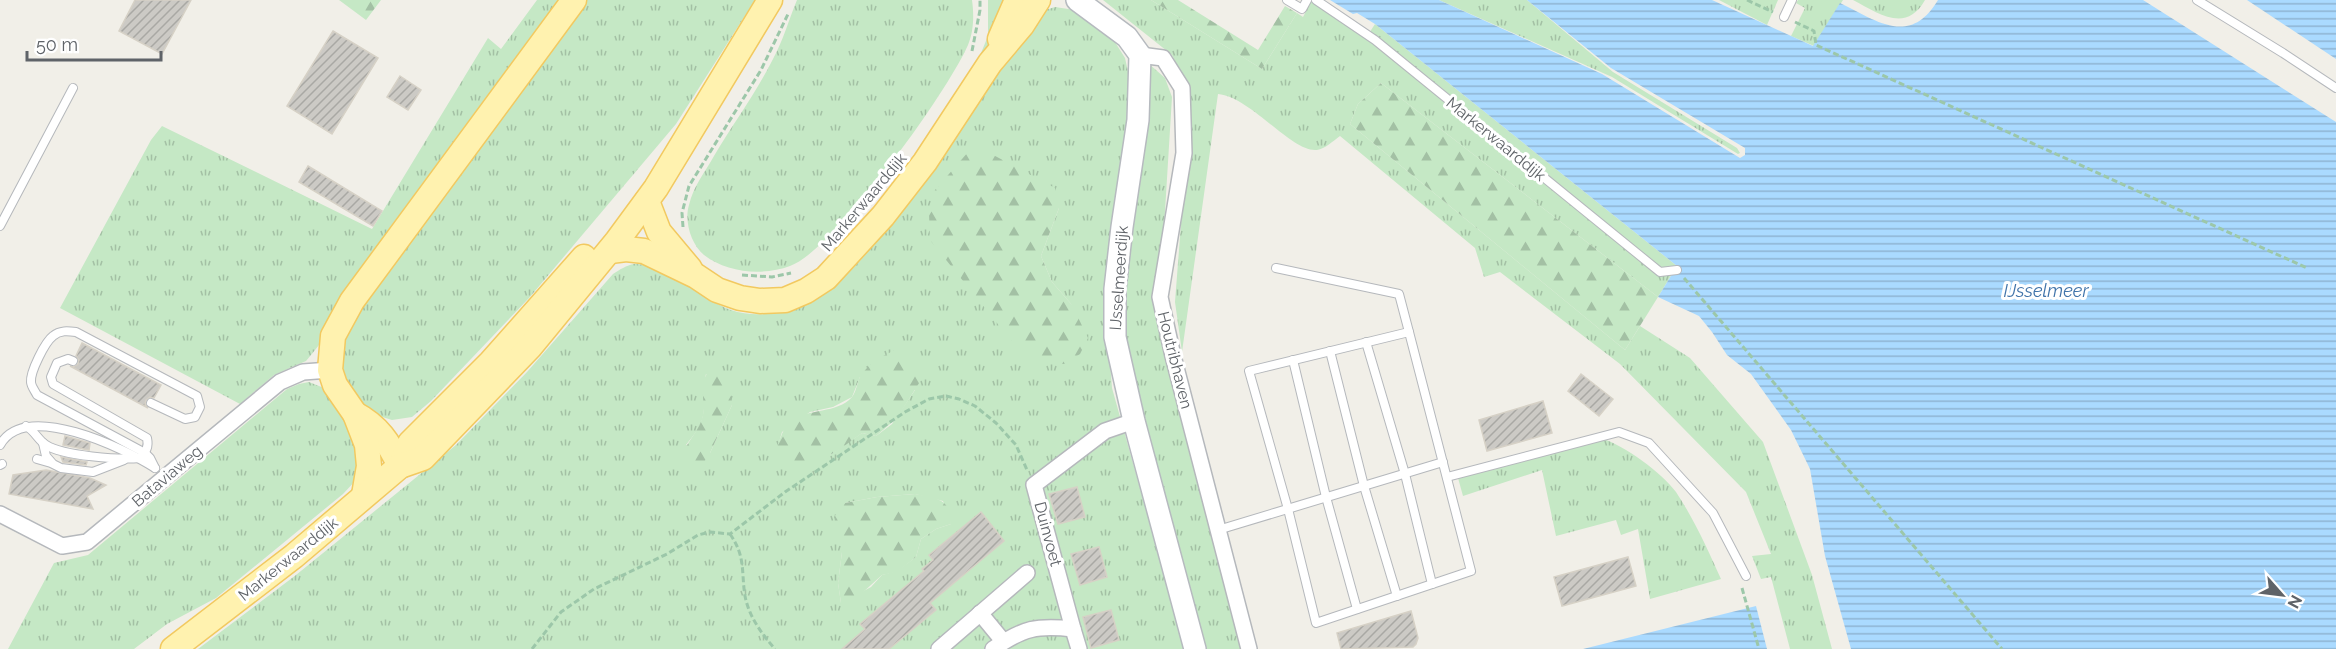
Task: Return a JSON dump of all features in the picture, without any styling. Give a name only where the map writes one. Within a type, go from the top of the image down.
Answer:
[{"type":"main road","points":[[364,495],[370,456],[355,414],[335,385],[330,369],[333,336],[344,314],[574,0]]},
{"type":"main road","points":[[990,63],[1017,0]]},
{"type":"main road","points":[[610,251],[626,249],[644,251],[740,298],[760,301],[785,300],[806,291],[826,278],[883,216],[925,162],[990,63],[1022,25],[1038,0]]},
{"type":"main road","name":"Markerwaarddijk","points":[[400,466],[410,443],[491,362],[612,223],[780,4]]},
{"type":"main road","name":"Markerwaarddijk","points":[[173,649],[294,556],[400,466],[423,458],[463,417],[530,347],[610,251],[647,201],[708,99]]},
{"type":"main road","points":[[647,201],[659,232],[696,276]]},
{"type":"main road","points":[[355,414],[371,423],[382,435],[400,466]]},
{"type":"street","points":[[1077,0],[1127,37],[1140,55]]},
{"type":"street","name":"IJsselmeerdijk","points":[[1140,55],[1138,120],[1115,290],[1115,337],[1134,421],[1195,649]]},
{"type":"street","name":"Houtribhaven","points":[[1140,55],[1163,58],[1182,88],[1184,153],[1160,297],[1173,356],[1249,649]]},
{"type":"street","name":"Bataviaweg","points":[[0,514],[62,546],[87,542],[161,472],[280,382],[303,372],[330,369]]},
{"type":"street","name":"Duinvoet","points":[[1080,649],[1034,485],[1105,431],[1134,421]]},
{"type":"street","name":"Duinvoet","points":[[939,649],[1027,573]]},
{"type":"street","points":[[980,613],[998,645],[1021,632],[1042,626],[1073,628]]},
{"type":"lane","points":[[1287,0],[1302,9],[1307,0]]},
{"type":"lane","name":"Markerwaarddijk","points":[[1316,0],[1375,40],[1660,272],[1677,270]]},
{"type":"lane","points":[[1784,17],[1792,0]]},
{"type":"lane","points":[[2198,0],[2336,88]]},
{"type":"lane","points":[[0,226],[73,88]]},
{"type":"lane","points":[[1275,268],[1399,294],[1409,332],[1443,462],[1447,477],[1471,572],[1316,622],[1288,509],[1249,371],[1409,332]]},
{"type":"lane","points":[[151,403],[185,419],[195,417],[200,407],[197,396],[76,332],[64,330],[53,336],[45,345],[31,373],[31,384],[37,395],[143,456],[161,472]]},
{"type":"lane","points":[[1366,342],[1405,474],[1432,584]]},
{"type":"lane","points":[[1330,351],[1364,486],[1397,596]]},
{"type":"lane","points":[[37,459],[61,468],[87,472],[143,456],[149,445],[147,438],[53,384],[51,377],[57,363],[62,360],[72,361]]},
{"type":"lane","points":[[1293,360],[1326,497],[1357,609]]},
{"type":"lane","points":[[0,445],[3,439],[26,426],[96,437],[143,456]]},
{"type":"lane","points":[[26,426],[33,430],[47,446],[127,460]]},
{"type":"lane","points":[[1447,477],[1619,432],[1648,443],[1713,513],[1746,576]]},
{"type":"lane","points":[[42,442],[46,456],[52,464]]},
{"type":"lane","points":[[1218,530],[1443,462]]},
{"type":"path","points":[[966,60],[972,50],[980,0]]},
{"type":"path","points":[[683,233],[682,213],[689,186],[761,70],[780,4]]},
{"type":"path","points":[[1816,45],[2307,268]]},
{"type":"path","points":[[1677,270],[2002,649]]},
{"type":"path","points":[[736,274],[772,277],[794,273]]},
{"type":"path","points":[[532,649],[561,612],[594,589],[667,555],[698,535],[710,532],[729,534],[785,492],[905,412],[929,399],[946,396],[959,399],[975,406],[996,423],[1016,445],[1034,485]]},
{"type":"path","points":[[729,534],[739,547],[743,561],[746,597],[753,618],[775,649]]},
{"type":"path","points":[[1741,584],[1759,649]]},
{"type":"green space","points":[[339,0],[381,0],[366,20]]},
{"type":"green space","points":[[537,0],[558,0],[394,222],[333,309],[319,345],[306,361],[274,375],[240,404],[60,308],[151,140],[162,126],[372,229],[488,38],[501,49]]},
{"type":"green space","points":[[584,0],[755,0],[676,124],[529,298],[431,401],[412,417],[392,420],[376,415],[361,405],[347,384],[342,364],[342,346],[353,320]]},
{"type":"green space","points":[[797,0],[972,0],[971,34],[968,45],[956,67],[915,131],[861,201],[834,231],[810,254],[790,266],[757,272],[734,269],[713,261],[695,245],[688,225],[689,205],[693,192],[766,72],[780,45]]},
{"type":"green space","points":[[988,0],[1004,0],[997,29],[972,75],[988,36]]},
{"type":"green space","points":[[1103,0],[1151,0],[1262,69],[1297,13],[1303,17],[1312,0],[1366,38],[1375,24],[1677,266],[1658,297],[1381,83],[1358,104],[1350,124],[1625,350],[1640,326],[1690,358],[1763,442],[1812,575],[1832,649],[1790,649],[1771,577],[1761,579],[1752,556],[1771,554],[1746,492],[1620,364],[1500,272],[1484,277],[1475,248],[1340,136],[1320,149],[1307,149],[1244,104],[1231,97],[1218,94],[1182,352],[1175,302],[1189,120],[1188,87],[1172,55]]},
{"type":"green space","points":[[1151,0],[1178,0],[1258,50],[1285,6],[1297,13],[1262,69]]},
{"type":"green space","points":[[1439,0],[1527,0],[1613,72],[1737,148],[1740,153],[1738,154],[1612,77]]},
{"type":"green space","points":[[1719,0],[1778,0],[1767,25]]},
{"type":"green space","points":[[1798,0],[1843,0],[1814,46],[1791,36],[1805,8],[1796,3]]},
{"type":"green space","points":[[1853,0],[1925,0],[1909,16],[1891,18]]},
{"type":"green space","points":[[1055,7],[1075,10],[1108,31],[1125,58],[1134,98],[1105,297],[1112,388],[1185,649],[198,649],[296,575],[456,445],[527,372],[613,274],[620,269],[634,264],[657,269],[720,305],[743,313],[781,312],[805,304],[827,291],[857,264],[904,207],[941,156],[1028,22],[1039,12]],"holes":[[[935,190],[1059,208],[1041,256],[1052,282],[1072,305]],[[706,374],[732,405],[710,453],[686,445],[702,420]],[[860,377],[915,390],[892,424],[876,436],[862,433],[830,455],[778,446],[782,432],[810,412],[833,407],[852,397]],[[915,494],[943,501],[951,524],[936,529],[921,539],[916,557],[897,571],[882,575],[871,587],[841,603],[838,583],[845,503],[877,497]]]},
{"type":"green space","points":[[1148,63],[1165,78],[1172,97],[1159,309],[1249,649],[1203,649],[1140,414],[1125,341],[1121,301],[1151,77]]},
{"type":"green space","points":[[1381,83],[1658,297],[1625,350],[1350,124],[1358,104]]},
{"type":"green space","points":[[984,150],[1055,188],[1059,208],[1041,256],[1052,282],[1072,305],[1088,338],[1080,354],[1064,364],[1026,359],[930,240],[929,213],[935,190],[969,151]]},
{"type":"green space","points":[[895,350],[921,366],[921,380],[897,418],[876,436],[862,433],[821,460],[803,464],[792,461],[777,446],[788,423],[806,414],[831,409],[846,402],[852,397],[866,369],[879,358]]},
{"type":"green space","points":[[711,370],[722,373],[730,383],[732,405],[703,464],[686,462],[683,453],[701,420],[704,409],[704,379]]},
{"type":"green space","points":[[309,382],[329,390],[358,445],[358,478],[343,494],[216,598],[167,624],[134,649],[8,649],[54,563],[88,555],[287,389]]},
{"type":"green space","points":[[1601,438],[1631,453],[1652,468],[1676,492],[1695,524],[1721,579],[1650,599],[1638,529],[1621,535],[1616,520],[1556,536],[1542,470],[1463,496],[1458,478]]},
{"type":"green space","points":[[915,494],[936,498],[945,504],[951,524],[936,529],[921,539],[916,557],[897,572],[882,575],[850,604],[841,603],[838,583],[842,535],[834,517],[845,503],[877,497]]},
{"type":"water","name":"IJsselmeer","points":[[1330,0],[1439,0],[1602,74],[1740,158],[1745,155],[1745,148],[1611,68],[1527,0],[1712,0],[1813,46],[1840,3],[1880,22],[1892,26],[1904,26],[1916,23],[1938,0],[2143,0],[2336,122],[2336,649],[1851,649],[1825,556],[1810,469],[1791,430],[1751,374],[1727,355],[1699,316],[1658,297],[1677,266],[1375,24]]},
{"type":"water","points":[[2247,0],[2336,0],[2336,59]]},
{"type":"water","points":[[1756,606],[1767,649],[1583,649]]},
{"type":"building","points":[[135,0],[191,0],[162,54],[119,31]]},
{"type":"building","points":[[333,31],[378,58],[332,134],[287,106]]},
{"type":"building","points":[[400,76],[421,90],[408,110],[387,97]]},
{"type":"building","points":[[308,166],[382,211],[373,226],[299,182]]},
{"type":"building","points":[[82,343],[161,385],[154,398],[150,397],[146,400],[145,404],[148,408],[70,366],[74,367],[78,364],[79,360],[76,356]]},
{"type":"building","points":[[1581,374],[1613,399],[1599,416],[1568,391]]},
{"type":"building","points":[[1543,401],[1552,433],[1487,451],[1479,420]]},
{"type":"building","points":[[65,436],[90,443],[89,450],[63,445]]},
{"type":"building","points":[[61,457],[87,462],[86,465],[63,462]]},
{"type":"building","points":[[46,470],[90,478],[106,485],[87,496],[93,509],[9,494],[13,475]]},
{"type":"building","points":[[1077,487],[1085,517],[1058,524],[1049,494]]},
{"type":"building","points":[[981,512],[1004,541],[930,603],[936,610],[889,649],[842,649],[865,629],[860,624],[924,571],[922,569],[933,560],[929,555]]},
{"type":"building","points":[[1099,547],[1107,577],[1080,585],[1071,554]]},
{"type":"building","points":[[1628,557],[1636,586],[1562,606],[1554,577]]},
{"type":"building","points":[[1111,610],[1119,640],[1091,648],[1083,617]]},
{"type":"building","points":[[1411,611],[1418,638],[1413,647],[1341,649],[1337,633]]}]
